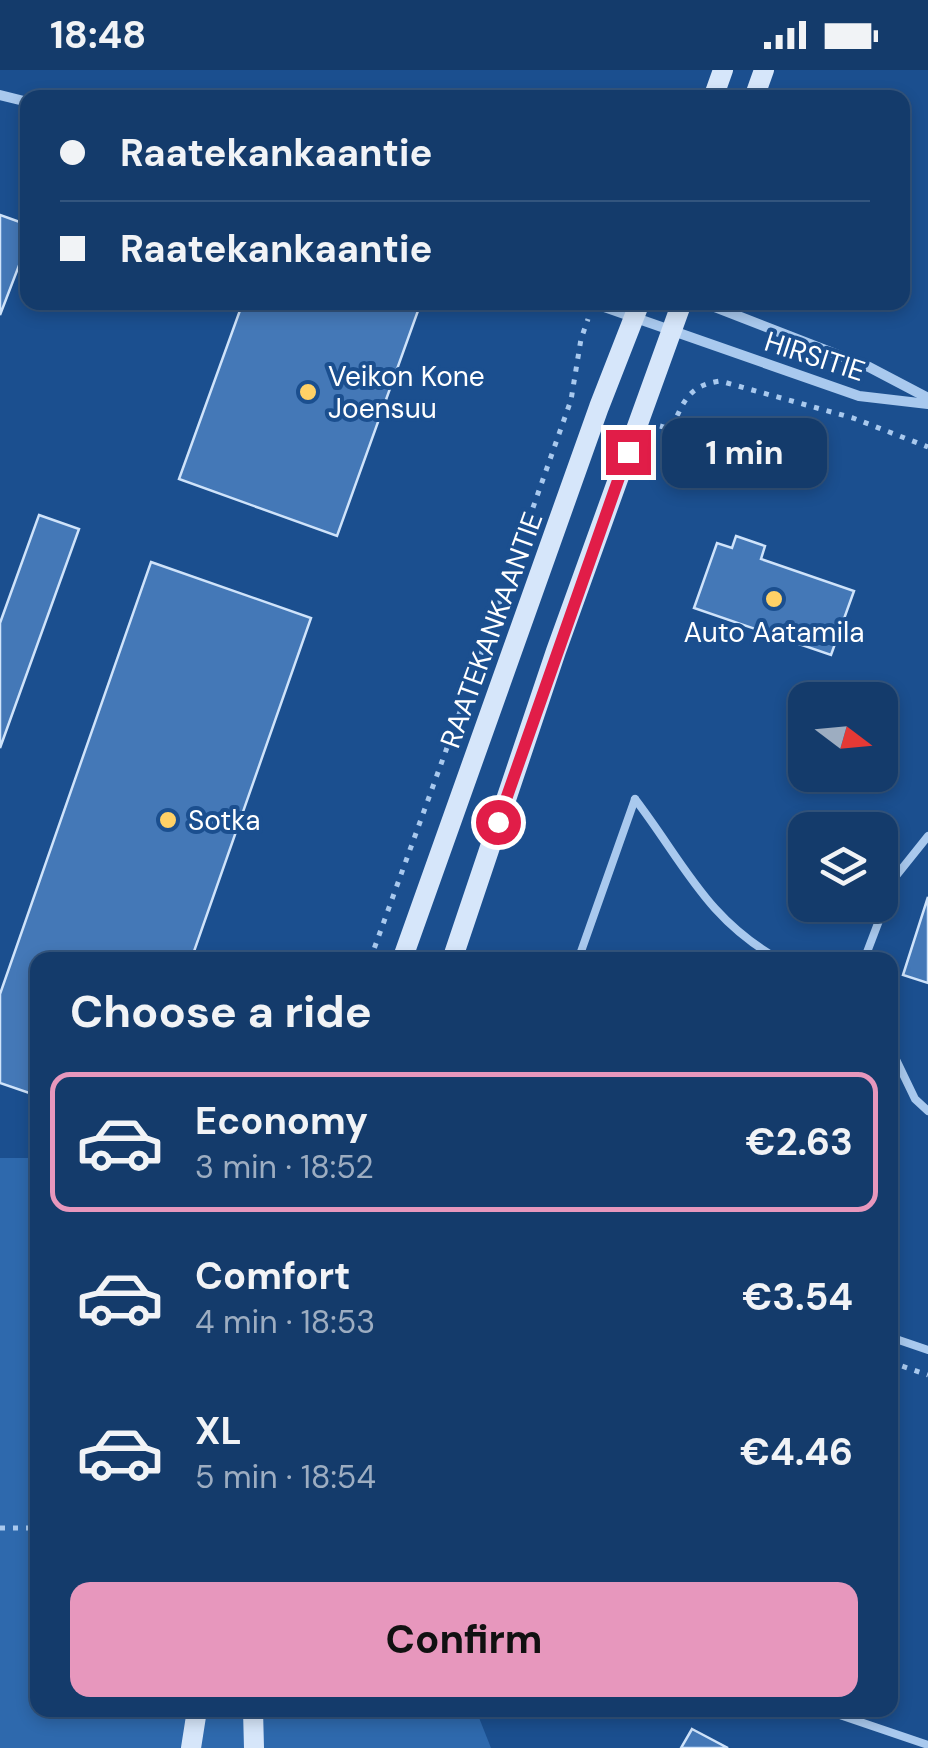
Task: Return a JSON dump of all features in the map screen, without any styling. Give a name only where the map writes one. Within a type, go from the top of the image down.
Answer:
[{"type":"main road","points":[[455,952],[556,651],[679,310]]},
{"type":"main road","name":"RAATEKANKAANTIE","points":[[405,952],[637,311]]},
{"type":"main road","points":[[190,1748],[196,1717]]},
{"type":"main road","points":[[253,1717],[254,1748]]},
{"type":"street","name":"HIRSITIE","points":[[723,310],[869,367],[928,401]]},
{"type":"street","name":"HIRSITIE","points":[[637,311],[672,332],[859,396],[928,401]]},
{"type":"lane","points":[[581,952],[635,799],[700,894],[736,933],[767,952]]},
{"type":"lane","points":[[867,952],[896,876],[928,836]]},
{"type":"lane","points":[[898,1064],[915,1100],[928,1110]]},
{"type":"lane","points":[[898,1339],[928,1350]]},
{"type":"lane","points":[[845,1717],[928,1746]]},
{"type":"path","points":[[373,952],[571,400],[581,339]]},
{"type":"path","points":[[640,420],[671,430],[686,397],[701,384],[720,381],[853,418],[928,447]]},
{"type":"path","points":[[571,400],[599,408]]},
{"type":"path","points":[[898,1365],[928,1375]]},
{"type":"path","points":[[0,1528],[30,1528]]},
{"type":"shaded area","points":[[0,1158],[30,1158],[30,1717],[479,1717],[491,1748],[0,1748]]},
{"type":"building","points":[[0,215],[20,222],[20,263],[0,315]]},
{"type":"building","points":[[240,310],[418,310],[337,536],[179,479]]},
{"type":"building","points":[[39,515],[79,529],[0,748],[0,623]]},
{"type":"building","name":"Auto Aatamila","points":[[736,536],[765,546],[761,559],[854,591],[831,655],[694,608],[717,543],[732,548]]},
{"type":"building","points":[[151,562],[311,618],[194,952],[30,952],[30,1093],[0,1083],[0,994]]},
{"type":"building","points":[[928,897],[928,983],[903,975]]},
{"type":"building","points":[[692,1729],[728,1748],[681,1748]]},
{"type":"place","name":"Veikon Kone Joensuu","points":[[308,392]]},
{"type":"place","name":"Auto Aatamila","points":[[774,599]]},
{"type":"place","name":"Sotka","points":[[168,820]]},
{"type":"route","points":[[498,822],[628,452]]}]
